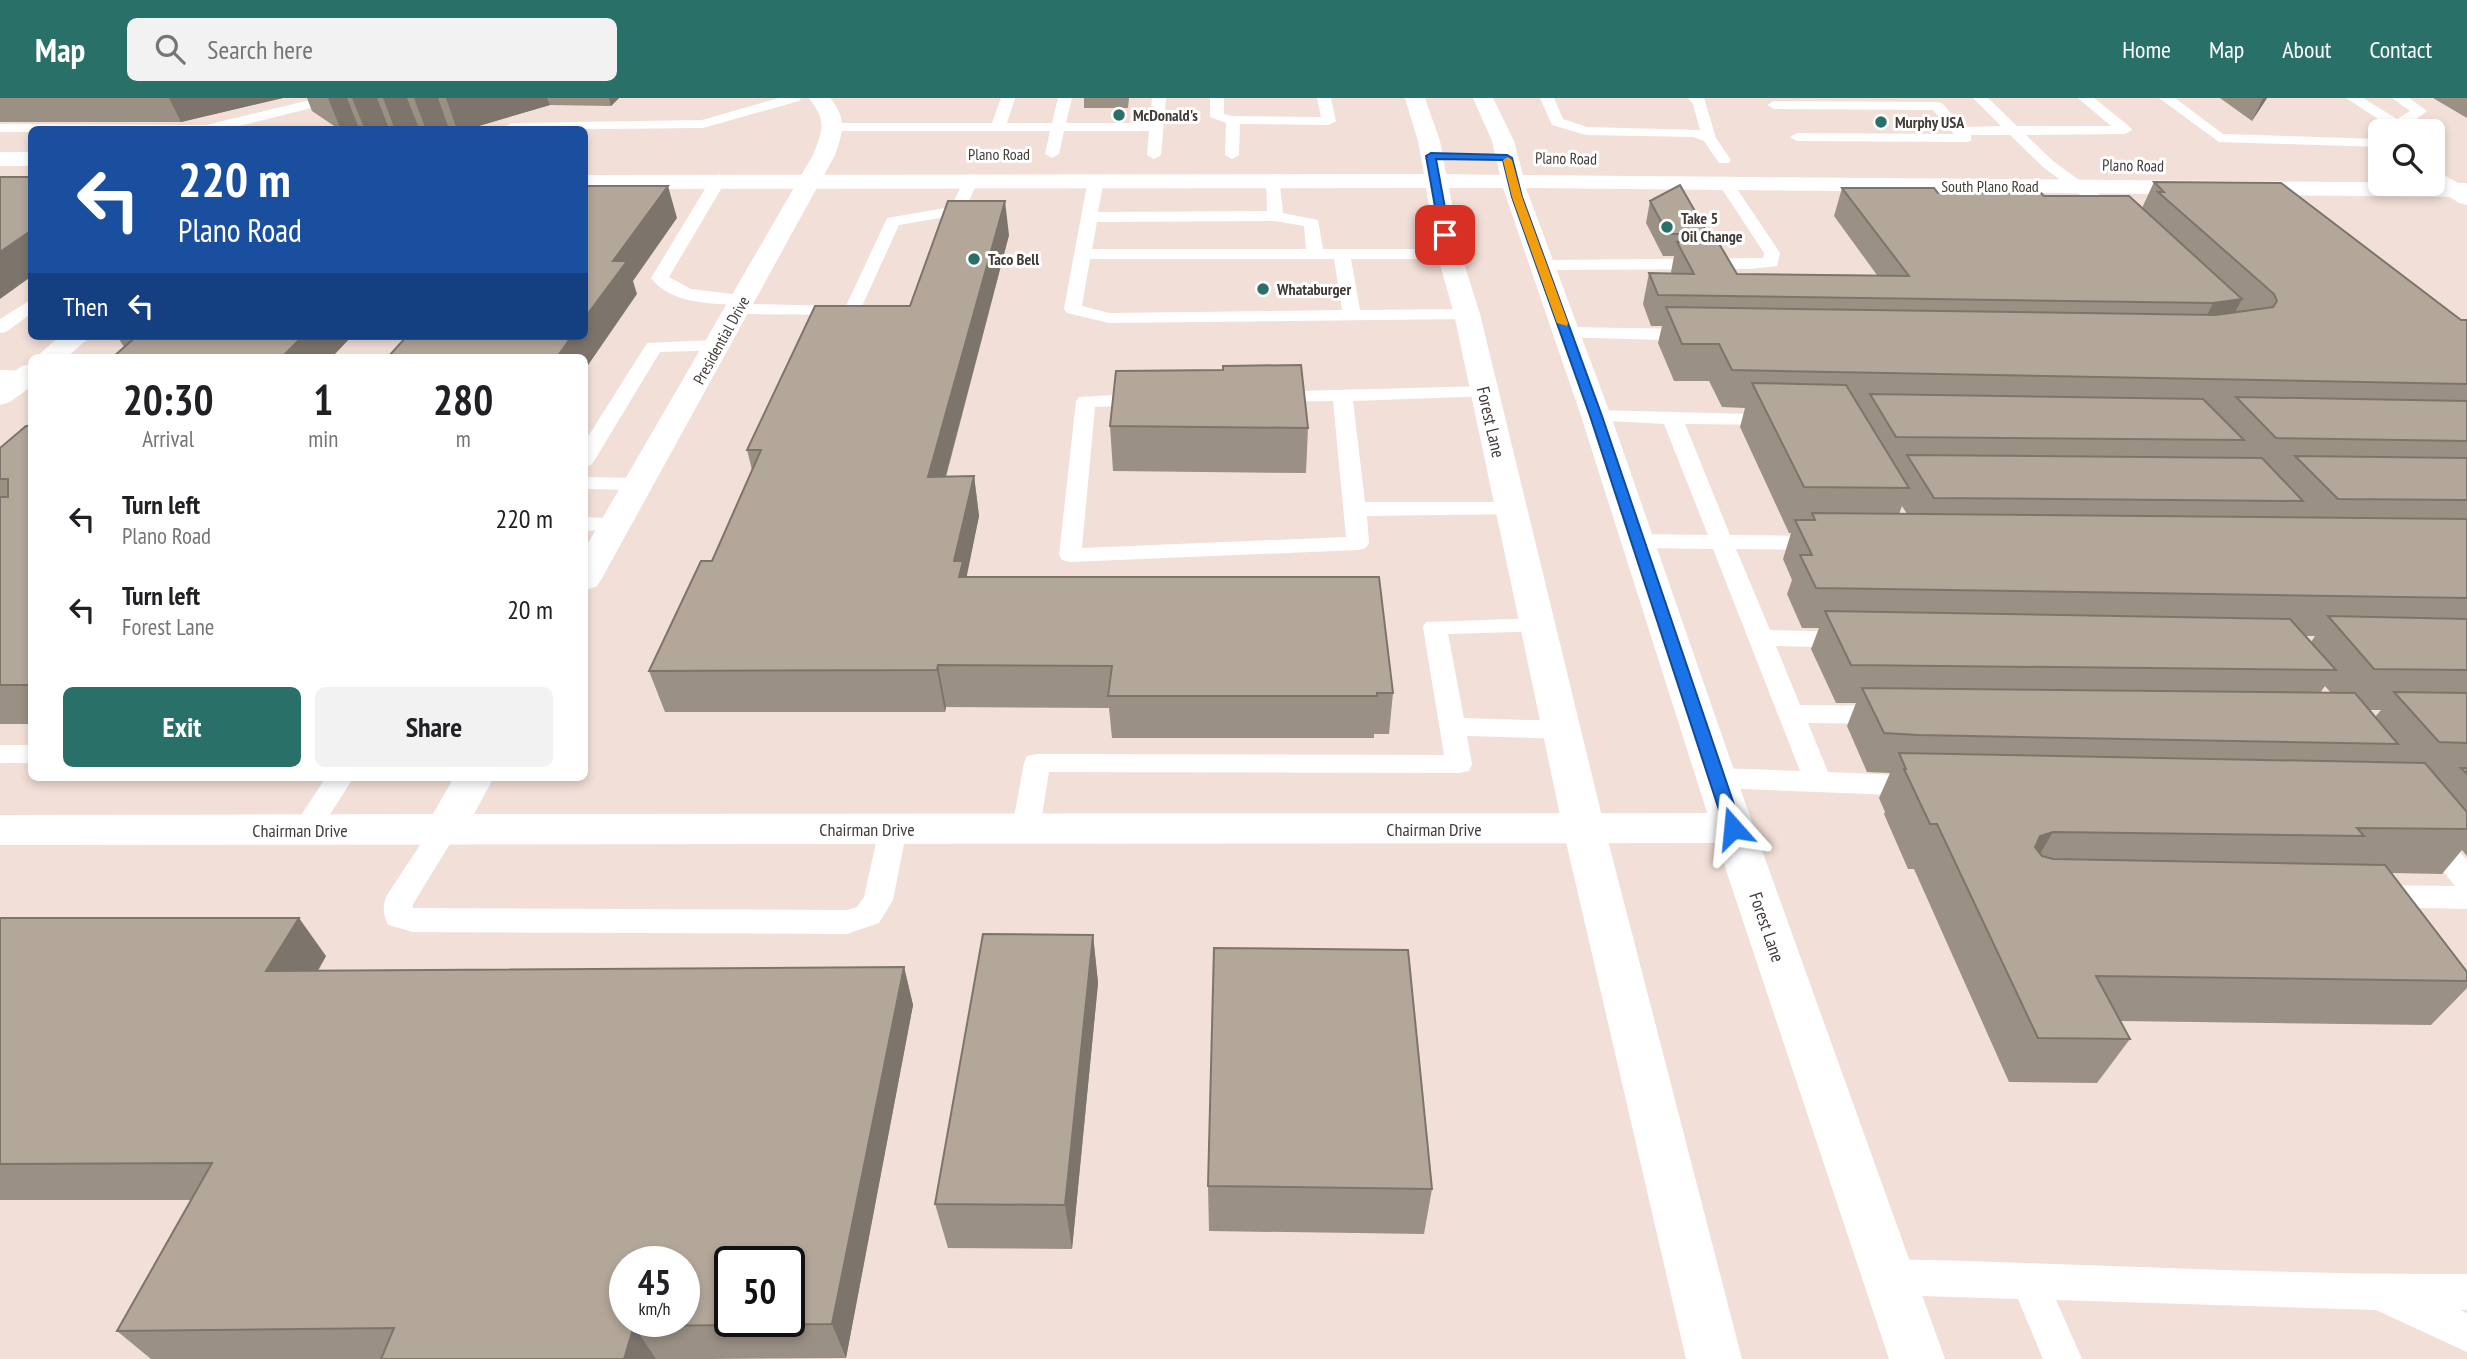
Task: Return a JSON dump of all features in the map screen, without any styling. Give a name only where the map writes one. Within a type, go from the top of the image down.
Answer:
[{"type":"main road","points":[[818,98],[834,117],[835,127]]},
{"type":"main road","name":"Forest Lane","points":[[1415,98],[1440,164],[1449,254],[1467,314],[1584,829],[1714,1359]]},
{"type":"main road","name":"Forest Lane","points":[[1483,98],[1503,141],[1542,265],[1596,416],[1733,828],[1916,1359]]},
{"type":"main road","name":"Presidential Drive","points":[[588,573],[740,305],[810,163],[835,127]]},
{"type":"main road","name":"Plano Road","points":[[1027,154],[1077,154]]},
{"type":"main road","name":"Plano Road","points":[[588,183],[719,179],[849,155]]},
{"type":"main road","points":[[1128,155],[1180,155]]},
{"type":"main road","points":[[1206,155],[1258,155]]},
{"type":"main road","name":"Plano Road","points":[[1404,156],[1440,164],[1510,170],[1531,158]]},
{"type":"main road","name":"Plano Road","points":[[1482,157],[1510,170]]},
{"type":"main road","points":[[0,159],[28,159]]},
{"type":"main road","points":[[1696,160],[1749,160]]},
{"type":"main road","name":"Plano Road","points":[[810,163],[971,179],[1274,179],[1440,164]]},
{"type":"main road","name":"Plano Road","points":[[2021,163],[2186,165]]},
{"type":"main road","points":[[2445,166],[2455,166]]},
{"type":"main road","name":"South Plano Road","points":[[1510,170],[1726,183],[2463,193]]},
{"type":"main road","points":[[0,181],[28,181]]},
{"type":"main road","points":[[2445,183],[2463,193]]},
{"type":"main road","points":[[54,354],[72,340]]},
{"type":"main road","points":[[0,397],[19,374]]},
{"type":"main road","points":[[444,831],[472,781]]},
{"type":"main road","name":"Chairman Drive","points":[[0,830],[1733,828]]},
{"type":"lane","points":[[216,126],[335,98]]},
{"type":"lane","points":[[575,126],[703,124],[794,98]]},
{"type":"lane","points":[[998,127],[1008,98]]},
{"type":"lane","points":[[1052,154],[1065,98]]},
{"type":"lane","points":[[1154,155],[1159,98]]},
{"type":"lane","points":[[1217,98],[1217,117],[1233,120],[1329,121],[1324,98]]},
{"type":"lane","points":[[1547,98],[1557,122],[1586,131],[1695,133],[1709,138]]},
{"type":"lane","points":[[1695,98],[1700,102],[1709,138],[1724,160]]},
{"type":"lane","points":[[1980,98],[2048,164],[2136,231]]},
{"type":"lane","points":[[1959,131],[2126,131],[2085,98]]},
{"type":"lane","points":[[2166,98],[2219,138],[2368,143]]},
{"type":"lane","points":[[2353,98],[2383,119]]},
{"type":"lane","points":[[2399,98],[2420,111],[2409,119]]},
{"type":"lane","points":[[729,99],[743,112]]},
{"type":"lane","points":[[1905,106],[1933,138]]},
{"type":"lane","points":[[1782,116],[1843,122],[1879,122],[1905,106],[1937,106],[1966,138],[1933,138],[1879,122],[1843,122],[1782,116]]},
{"type":"lane","points":[[1782,116],[1809,155]]},
{"type":"lane","points":[[1232,155],[1233,120]]},
{"type":"lane","points":[[835,127],[1156,127]]},
{"type":"lane","points":[[0,128],[28,128]]},
{"type":"lane","points":[[719,179],[660,278],[666,286],[691,295],[740,305],[852,311],[893,220],[957,211],[971,179]]},
{"type":"lane","points":[[1096,179],[1073,309],[1109,318],[1467,314]]},
{"type":"lane","points":[[1274,179],[1275,216]]},
{"type":"lane","points":[[1542,265],[1771,262],[1772,253],[1726,183]]},
{"type":"lane","points":[[2249,188],[2275,208]]},
{"type":"lane","points":[[1089,217],[1275,216],[1312,223],[1315,254]]},
{"type":"lane","points":[[1082,254],[1449,254]]},
{"type":"lane","points":[[1342,255],[1352,315]]},
{"type":"lane","points":[[0,328],[28,307]]},
{"type":"lane","points":[[1566,333],[1718,335]]},
{"type":"lane","points":[[588,454],[654,347],[717,346]]},
{"type":"lane","points":[[1248,397],[1484,393]]},
{"type":"lane","points":[[1167,399],[1086,401],[1070,555],[1358,543],[1342,395]]},
{"type":"lane","points":[[1596,416],[1801,419]]},
{"type":"lane","points":[[1672,418],[1818,781]]},
{"type":"lane","points":[[588,483],[639,484]]},
{"type":"lane","points":[[1355,509],[1512,509]]},
{"type":"lane","points":[[588,524],[616,524]]},
{"type":"lane","points":[[1638,541],[1843,543]]},
{"type":"lane","points":[[1026,828],[1037,763],[1459,764],[1435,627],[1538,626]]},
{"type":"lane","points":[[1760,638],[1878,640]]},
{"type":"lane","points":[[1791,714],[1914,716]]},
{"type":"lane","points":[[1452,727],[1562,730]]},
{"type":"lane","points":[[0,754],[28,754]]},
{"type":"lane","points":[[1718,778],[1942,787]]},
{"type":"lane","points":[[306,829],[337,781]]},
{"type":"lane","points":[[2413,817],[2467,880]]},
{"type":"lane","points":[[444,831],[398,903],[399,917],[413,920],[847,922],[868,915],[878,900],[893,829]]},
{"type":"lane","points":[[2343,896],[2467,898]]},
{"type":"lane","points":[[1887,1277],[2028,1279],[2381,1293],[2467,1292]]},
{"type":"lane","points":[[2028,1279],[2063,1359]]},
{"type":"lane","points":[[2381,1293],[2467,1333]]},
{"type":"building","points":[[0,177],[28,177],[28,233],[0,252]]},
{"type":"building","points":[[2154,182],[2281,183],[2461,320],[2467,320],[2467,384],[1732,370],[1719,344],[1682,344],[1666,307],[2216,315],[2273,307],[2277,301],[2274,294],[2158,192],[2164,192]]},
{"type":"building","points":[[1680,185],[1708,234],[1668,234],[1650,201]]},
{"type":"building","points":[[588,186],[668,186],[613,261],[627,261],[588,314]]},
{"type":"building","points":[[1842,188],[1934,188],[1938,193],[2129,196],[2242,299],[2213,303],[1658,295],[1649,273],[1694,274],[1677,242],[1718,242],[1737,274],[1909,276]]},
{"type":"building","points":[[948,201],[1005,201],[928,477],[974,476],[954,561],[963,561],[959,577],[1379,577],[1393,693],[1377,693],[1377,696],[1108,696],[1112,666],[938,665],[937,670],[649,671],[701,561],[712,561],[761,450],[747,450],[815,306],[910,306]]},
{"type":"building","points":[[132,340],[299,340],[285,354],[116,354]]},
{"type":"building","points":[[403,340],[569,340],[559,354],[391,354]]},
{"type":"building","points":[[1301,365],[1308,428],[1110,426],[1116,371],[1223,370],[1223,366]]},
{"type":"building","points":[[1752,383],[1846,385],[1909,488],[1804,487]]},
{"type":"building","points":[[1870,394],[2203,399],[2244,440],[1896,437]]},
{"type":"building","points":[[2236,397],[2467,401],[2467,441],[2276,438]]},
{"type":"building","points":[[28,426],[28,685],[0,685],[0,497],[8,497],[8,479],[0,479],[0,448]]},
{"type":"building","points":[[1907,455],[2262,458],[2303,501],[1934,498]]},
{"type":"building","points":[[2295,456],[2467,458],[2467,500],[2338,499]]},
{"type":"building","points":[[1812,513],[2467,519],[2467,598],[1816,588],[1800,555],[1812,555],[1795,520],[1815,520]]},
{"type":"building","points":[[1825,611],[2290,619],[2336,670],[1851,665]]},
{"type":"building","points":[[2328,616],[2467,619],[2467,670],[2374,669]]},
{"type":"building","points":[[1862,688],[2355,693],[2398,744],[1884,733]]},
{"type":"building","points":[[2394,692],[2467,693],[2467,743],[2439,742]]},
{"type":"building","points":[[1899,753],[2425,763],[2467,812],[2467,829],[2357,828],[2364,836],[2053,832],[2040,836],[2035,847],[2042,856],[2053,859],[2385,865],[2467,972],[2467,981],[2096,976],[2130,1039],[2038,1038],[1937,824],[1930,824]]},
{"type":"building","points":[[0,918],[299,918],[266,971],[904,967],[832,1324],[805,1324],[805,1246],[714,1246],[714,1325],[700,1325],[700,1246],[609,1246],[609,1337],[631,1337],[624,1359],[381,1359],[394,1328],[117,1331],[212,1163],[0,1164]]},
{"type":"building","points":[[983,934],[1093,935],[1065,1205],[935,1204]]},
{"type":"building","points":[[1214,948],[1408,950],[1432,1189],[1208,1186]]},
{"type":"slow traffic","points":[[1508,160],[1517,197],[1563,323]]},
{"type":"place","name":"McDonald's","points":[[1119,115]]},
{"type":"place","name":"Murphy USA","points":[[1881,122]]},
{"type":"place","name":"Take 5 Oil Change","points":[[1667,227]]},
{"type":"place","name":"Taco Bell","points":[[974,259]]},
{"type":"place","name":"Whataburger","points":[[1263,289]]},
{"type":"route","points":[[1445,235],[1431,156],[1507,158],[1517,197],[1596,416],[1733,828]]}]
